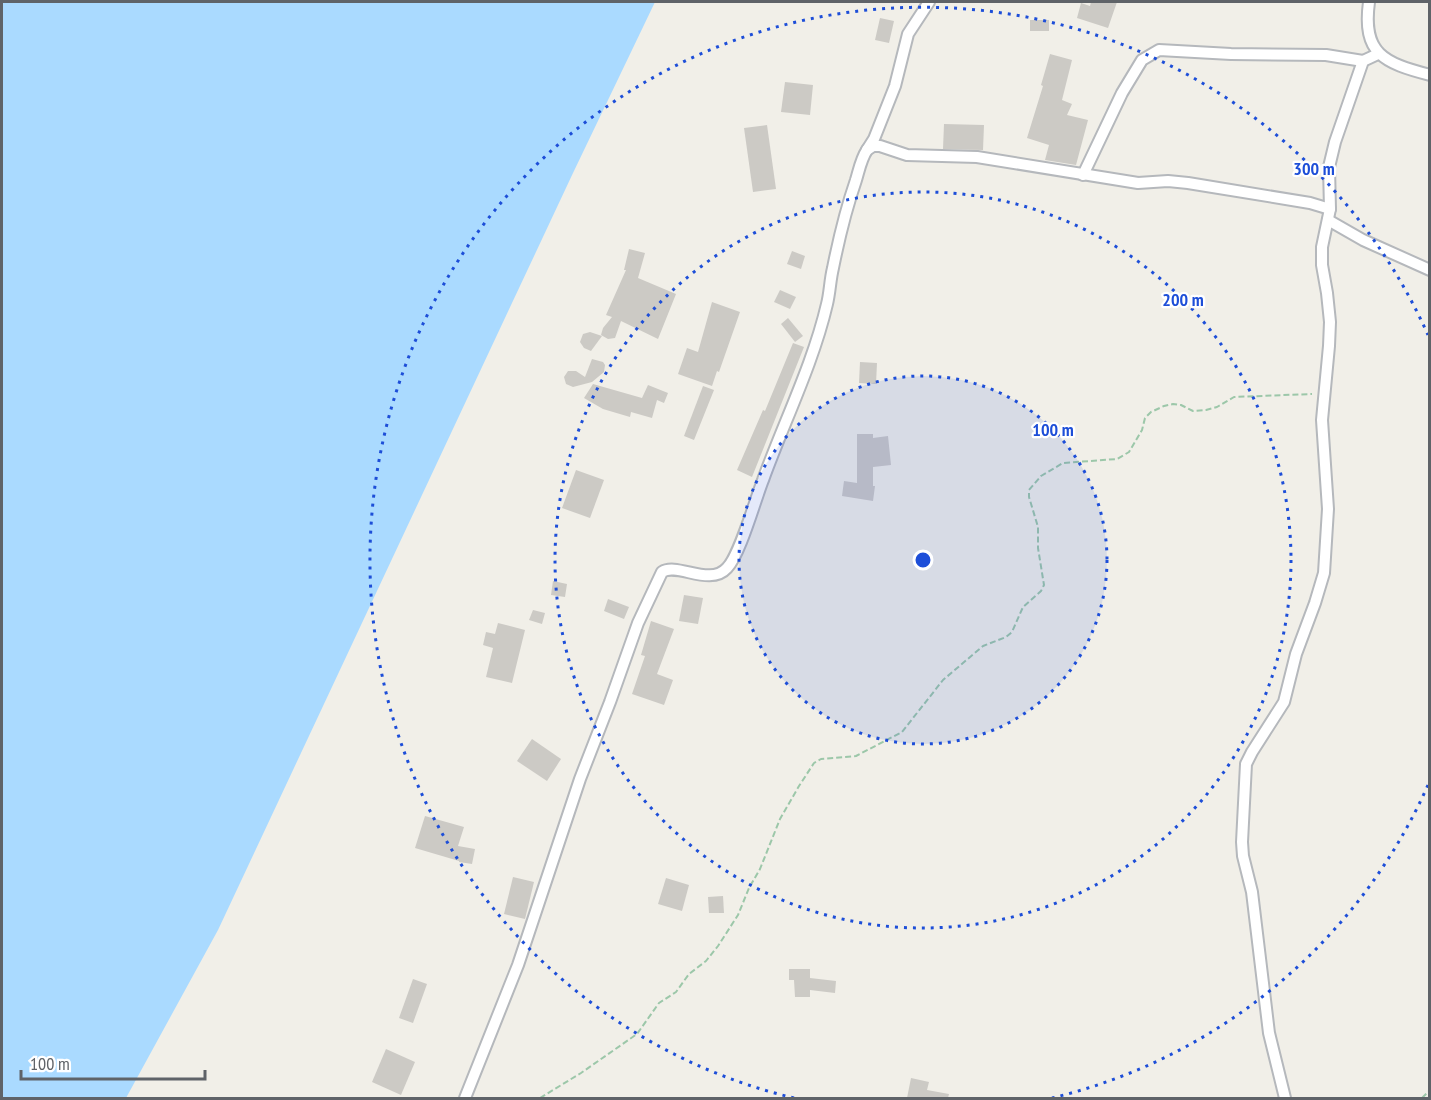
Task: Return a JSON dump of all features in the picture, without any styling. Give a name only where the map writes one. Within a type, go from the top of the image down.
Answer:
[{"type":"street","points":[[465,1098],[518,965],[580,778],[638,623],[662,572],[674,569],[687,573],[716,575],[727,569],[739,546],[824,315],[847,206],[867,151],[895,86],[908,34],[929,2]]},
{"type":"street","points":[[1369,2],[1368,30],[1378,54],[1401,66],[1430,75]]},
{"type":"street","points":[[1083,175],[1122,93],[1142,60],[1159,50],[1326,56],[1363,61],[1378,54]]},
{"type":"street","points":[[1285,1098],[1269,1033],[1252,892],[1243,856],[1242,828],[1246,764],[1284,702],[1296,654],[1316,603],[1324,573],[1328,509],[1322,420],[1330,322],[1322,265],[1322,247],[1329,214],[1329,167],[1335,142],[1363,61]]},
{"type":"street","points":[[867,151],[873,146],[880,146],[907,155],[977,157],[1138,183],[1168,181],[1188,183],[1297,201],[1329,214],[1363,240],[1430,270]]},
{"type":"path","points":[[540,1098],[637,1034],[659,1003],[676,992],[689,975],[712,954],[738,915],[780,819],[814,763],[821,759],[856,756],[902,732],[943,680],[983,646],[1006,637],[1012,632],[1023,607],[1041,591],[1044,585],[1038,548],[1038,527],[1029,497],[1029,490],[1041,476],[1063,463],[1117,459],[1129,452],[1142,430],[1145,418],[1151,412],[1164,406],[1173,404],[1193,411],[1206,410],[1217,407],[1234,397],[1325,393]]},
{"type":"path","points":[[1422,1098],[1430,1090]]},
{"type":"water","points":[[2,2],[655,2],[218,930],[126,1098],[2,1098]]},
{"type":"building","points":[[1091,2],[1117,2],[1108,28],[1077,18],[1081,3],[1090,6]]},
{"type":"building","points":[[880,18],[894,21],[889,43],[875,40]]},
{"type":"building","points":[[1030,20],[1049,20],[1049,31],[1030,31]]},
{"type":"building","points":[[1050,54],[1072,60],[1062,100],[1072,104],[1067,115],[1088,120],[1076,165],[1045,160],[1049,145],[1027,138]]},
{"type":"building","points":[[785,82],[813,85],[810,115],[781,112]]},
{"type":"building","points":[[944,124],[984,125],[983,150],[943,149]]},
{"type":"building","points":[[767,125],[776,189],[753,192],[744,128]]},
{"type":"building","points":[[629,249],[645,253],[638,278],[676,294],[658,339],[621,321],[615,338],[608,339],[601,335],[603,328],[612,317],[606,315],[626,270],[624,270]]},
{"type":"building","points":[[792,251],[805,256],[801,269],[787,264]]},
{"type":"building","points":[[780,290],[796,297],[790,309],[774,302]]},
{"type":"building","points":[[712,302],[740,312],[712,386],[678,374],[687,348],[698,352]]},
{"type":"building","points":[[788,318],[803,336],[795,342],[781,324]]},
{"type":"building","points":[[590,332],[602,336],[591,351],[584,348],[580,342],[583,334]]},
{"type":"building","points":[[793,343],[804,347],[752,477],[737,470],[763,410],[765,411]]},
{"type":"building","points":[[592,359],[603,362],[604,372],[592,382],[573,387],[566,384],[564,377],[568,371],[576,371],[585,377]]},
{"type":"building","points":[[860,362],[877,363],[876,384],[859,383]]},
{"type":"building","points":[[593,384],[642,398],[648,385],[668,393],[664,403],[657,400],[652,418],[631,412],[630,417],[603,409],[584,398]]},
{"type":"building","points":[[703,386],[714,390],[694,440],[684,436]]},
{"type":"building","points":[[857,434],[873,434],[873,438],[888,436],[891,465],[873,467],[873,486],[875,486],[873,501],[842,496],[844,481],[857,483]]},
{"type":"building","points":[[576,470],[604,480],[590,518],[562,508]]},
{"type":"building","points":[[553,581],[567,584],[565,597],[551,595]]},
{"type":"building","points":[[684,595],[703,598],[698,624],[679,621]]},
{"type":"building","points":[[608,599],[629,607],[624,619],[604,611]]},
{"type":"building","points":[[533,610],[545,613],[542,624],[529,620]]},
{"type":"building","points":[[651,621],[674,629],[657,674],[673,680],[664,705],[632,694],[645,656],[641,655]]},
{"type":"building","points":[[498,623],[525,630],[512,683],[486,677],[493,648],[483,645],[486,632],[495,634]]},
{"type":"building","points":[[532,739],[561,759],[547,781],[517,761]]},
{"type":"building","points":[[425,816],[464,827],[458,846],[475,849],[472,864],[415,848]]},
{"type":"building","points":[[513,877],[534,882],[525,919],[504,914]]},
{"type":"building","points":[[666,878],[689,885],[682,911],[658,904]]},
{"type":"building","points":[[723,896],[724,913],[709,913],[708,897]]},
{"type":"building","points":[[789,969],[810,969],[810,978],[836,981],[835,993],[810,990],[810,997],[795,997],[794,980],[789,980]]},
{"type":"building","points":[[413,979],[427,984],[413,1023],[399,1018]]},
{"type":"building","points":[[386,1049],[415,1062],[401,1095],[372,1082]]},
{"type":"building","points":[[911,1078],[929,1082],[927,1090],[949,1094],[948,1098],[907,1098]]}]
